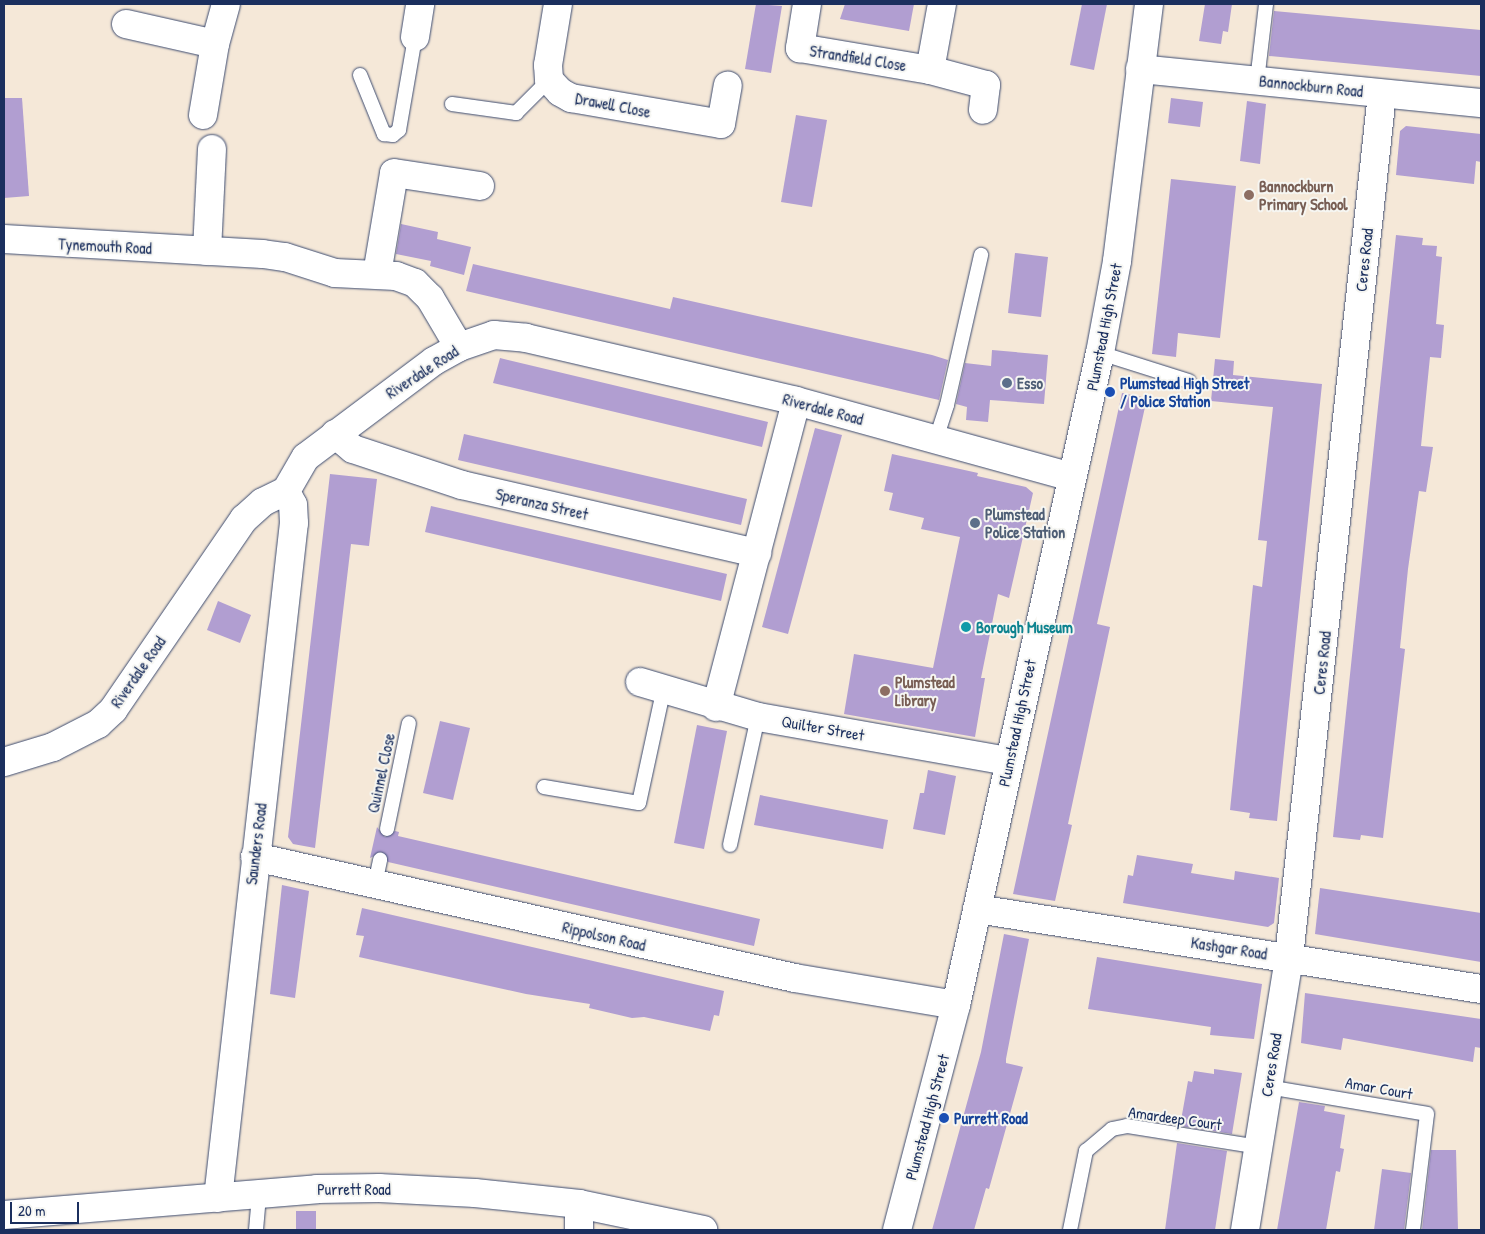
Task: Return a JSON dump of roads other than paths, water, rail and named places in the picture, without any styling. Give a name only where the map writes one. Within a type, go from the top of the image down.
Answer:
[{"type":"street","points":[[203,115],[214,44],[226,4]]},
{"type":"street","points":[[414,38],[420,4]]},
{"type":"street","points":[[549,80],[548,66],[558,4]]},
{"type":"street","name":"Strandfield Close","points":[[807,4],[800,48],[930,70],[986,85],[982,110]]},
{"type":"street","points":[[930,70],[942,4]]},
{"type":"street","name":"Plumstead High Street","points":[[897,1230],[956,1005],[1008,761],[1100,353],[1118,261],[1149,4]]},
{"type":"street","points":[[126,24],[214,44]]},
{"type":"street","name":"Bannockburn Road","points":[[1140,69],[1481,103]]},
{"type":"street","name":"Drawell Close","points":[[549,80],[560,92],[571,98],[721,124],[728,86]]},
{"type":"street","name":"Ceres Road","points":[[1245,1230],[1289,957],[1382,94]]},
{"type":"street","points":[[207,251],[212,149]]},
{"type":"street","points":[[377,274],[394,173],[480,186]]},
{"type":"street","name":"Tynemouth Road","points":[[4,239],[263,254],[285,257],[335,273],[396,276],[415,283],[445,320],[459,347]]},
{"type":"street","name":"Riverdale Road","points":[[4,762],[53,747],[84,732],[113,710],[244,519],[263,502],[286,491],[306,457],[434,361],[459,347],[494,335],[509,335],[796,401],[1072,477]]},
{"type":"street","points":[[716,707],[796,401]]},
{"type":"street","name":"Speranza Street","points":[[335,434],[353,449],[462,485],[757,553]]},
{"type":"street","name":"Saunders Road","points":[[218,1198],[294,523],[293,505],[286,491]]},
{"type":"street","name":"Quilter Street","points":[[652,684],[716,707],[758,717],[1008,761]]},
{"type":"street","name":"Rippolson Road","points":[[255,857],[377,872],[795,978],[956,1005]]},
{"type":"street","name":"Kashgar Road","points":[[977,909],[1289,957],[1481,989]]},
{"type":"street","name":"Purrett Road","points":[[4,1215],[317,1188],[379,1188],[474,1193],[579,1217],[703,1230]]},
{"type":"lane","points":[[1257,81],[1266,4]]},
{"type":"lane","points":[[360,75],[384,134],[392,135],[399,130],[414,38]]},
{"type":"lane","points":[[452,104],[516,113],[549,80]]},
{"type":"lane","points":[[936,439],[947,405],[981,255]]},
{"type":"lane","points":[[1100,353],[1189,381]]},
{"type":"lane","points":[[544,787],[639,803],[652,684]]},
{"type":"lane","points":[[730,845],[758,717]]},
{"type":"lane","name":"Quinnel Close","points":[[386,829],[409,723]]},
{"type":"lane","name":"Amar Court","points":[[1268,1087],[1427,1114],[1413,1230]]},
{"type":"lane","name":"Amardeep Court","points":[[1070,1230],[1086,1151],[1112,1129],[1127,1126],[1259,1148]]},
{"type":"lane","points":[[256,1230],[259,1194]]},
{"type":"place","name":"Bannockburn Primary School","points":[[1249,195]]},
{"type":"place","name":"Esso","points":[[1007,383]]},
{"type":"place","name":"Plumstead High Street / Police Station","points":[[1110,392]]},
{"type":"place","name":"Plumstead Police Station","points":[[975,523]]},
{"type":"place","name":"Borough Museum","points":[[966,627]]},
{"type":"place","name":"Plumstead Library","points":[[885,691]]},
{"type":"place","name":"Purrett Road","points":[[944,1118]]}]
